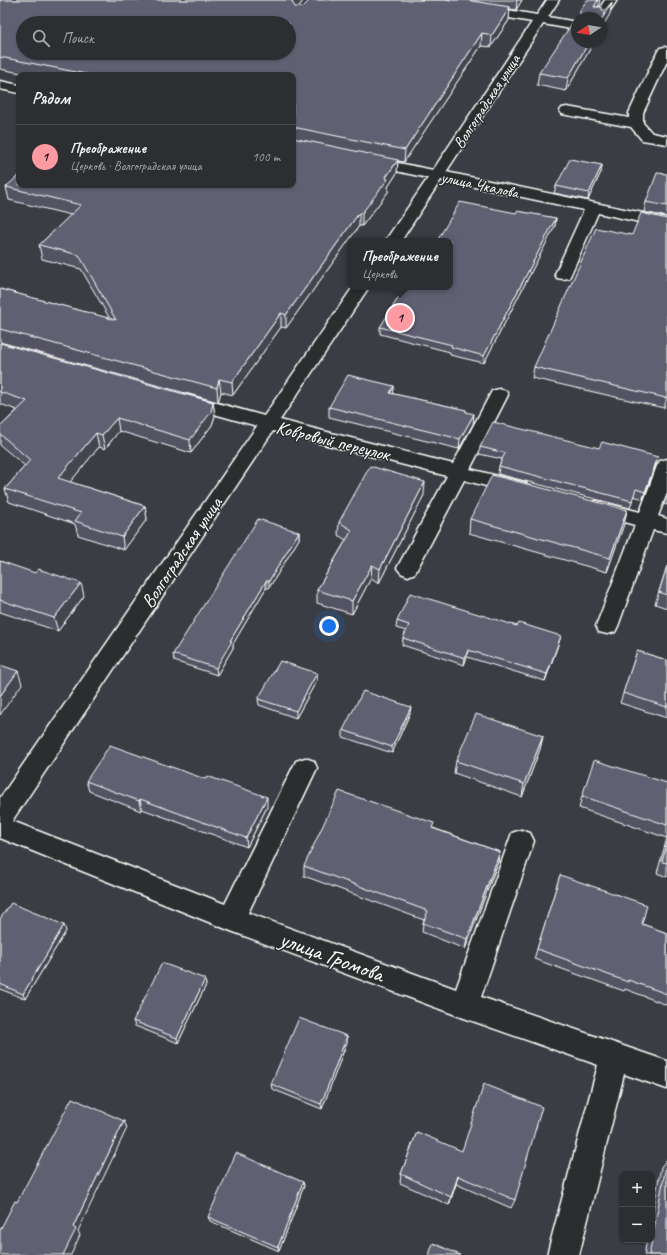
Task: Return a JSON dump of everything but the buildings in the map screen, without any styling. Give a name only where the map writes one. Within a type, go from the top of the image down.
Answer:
[{"type":"street","points":[[427,0],[571,25]]},
{"type":"street","name":"Волгоградская улица","points":[[395,238],[553,0]]},
{"type":"street","points":[[603,12],[611,0]]},
{"type":"street","points":[[636,124],[636,113],[666,51]]},
{"type":"street","points":[[0,85],[16,88]]},
{"type":"street","points":[[567,111],[636,124],[647,136],[667,140]]},
{"type":"street","name":"улица Чкалова","points":[[353,158],[667,224]]},
{"type":"street","points":[[563,274],[593,208]]},
{"type":"street","name":"Волгоградская улица","points":[[0,818],[359,290]]},
{"type":"street","points":[[408,568],[498,395]]},
{"type":"street","name":"Ковровый переулок","points":[[172,396],[268,423],[534,492]]},
{"type":"street","points":[[607,626],[667,466]]},
{"type":"street","points":[[579,503],[667,526]]},
{"type":"street","points":[[231,919],[305,768]]},
{"type":"street","name":"улица Громова","points":[[0,827],[231,919],[464,1005],[667,1075]]},
{"type":"street","points":[[464,1005],[521,841]]},
{"type":"street","points":[[563,1255],[614,1057]]},
{"type":"place","name":"Преображение","points":[[400,318]]}]
